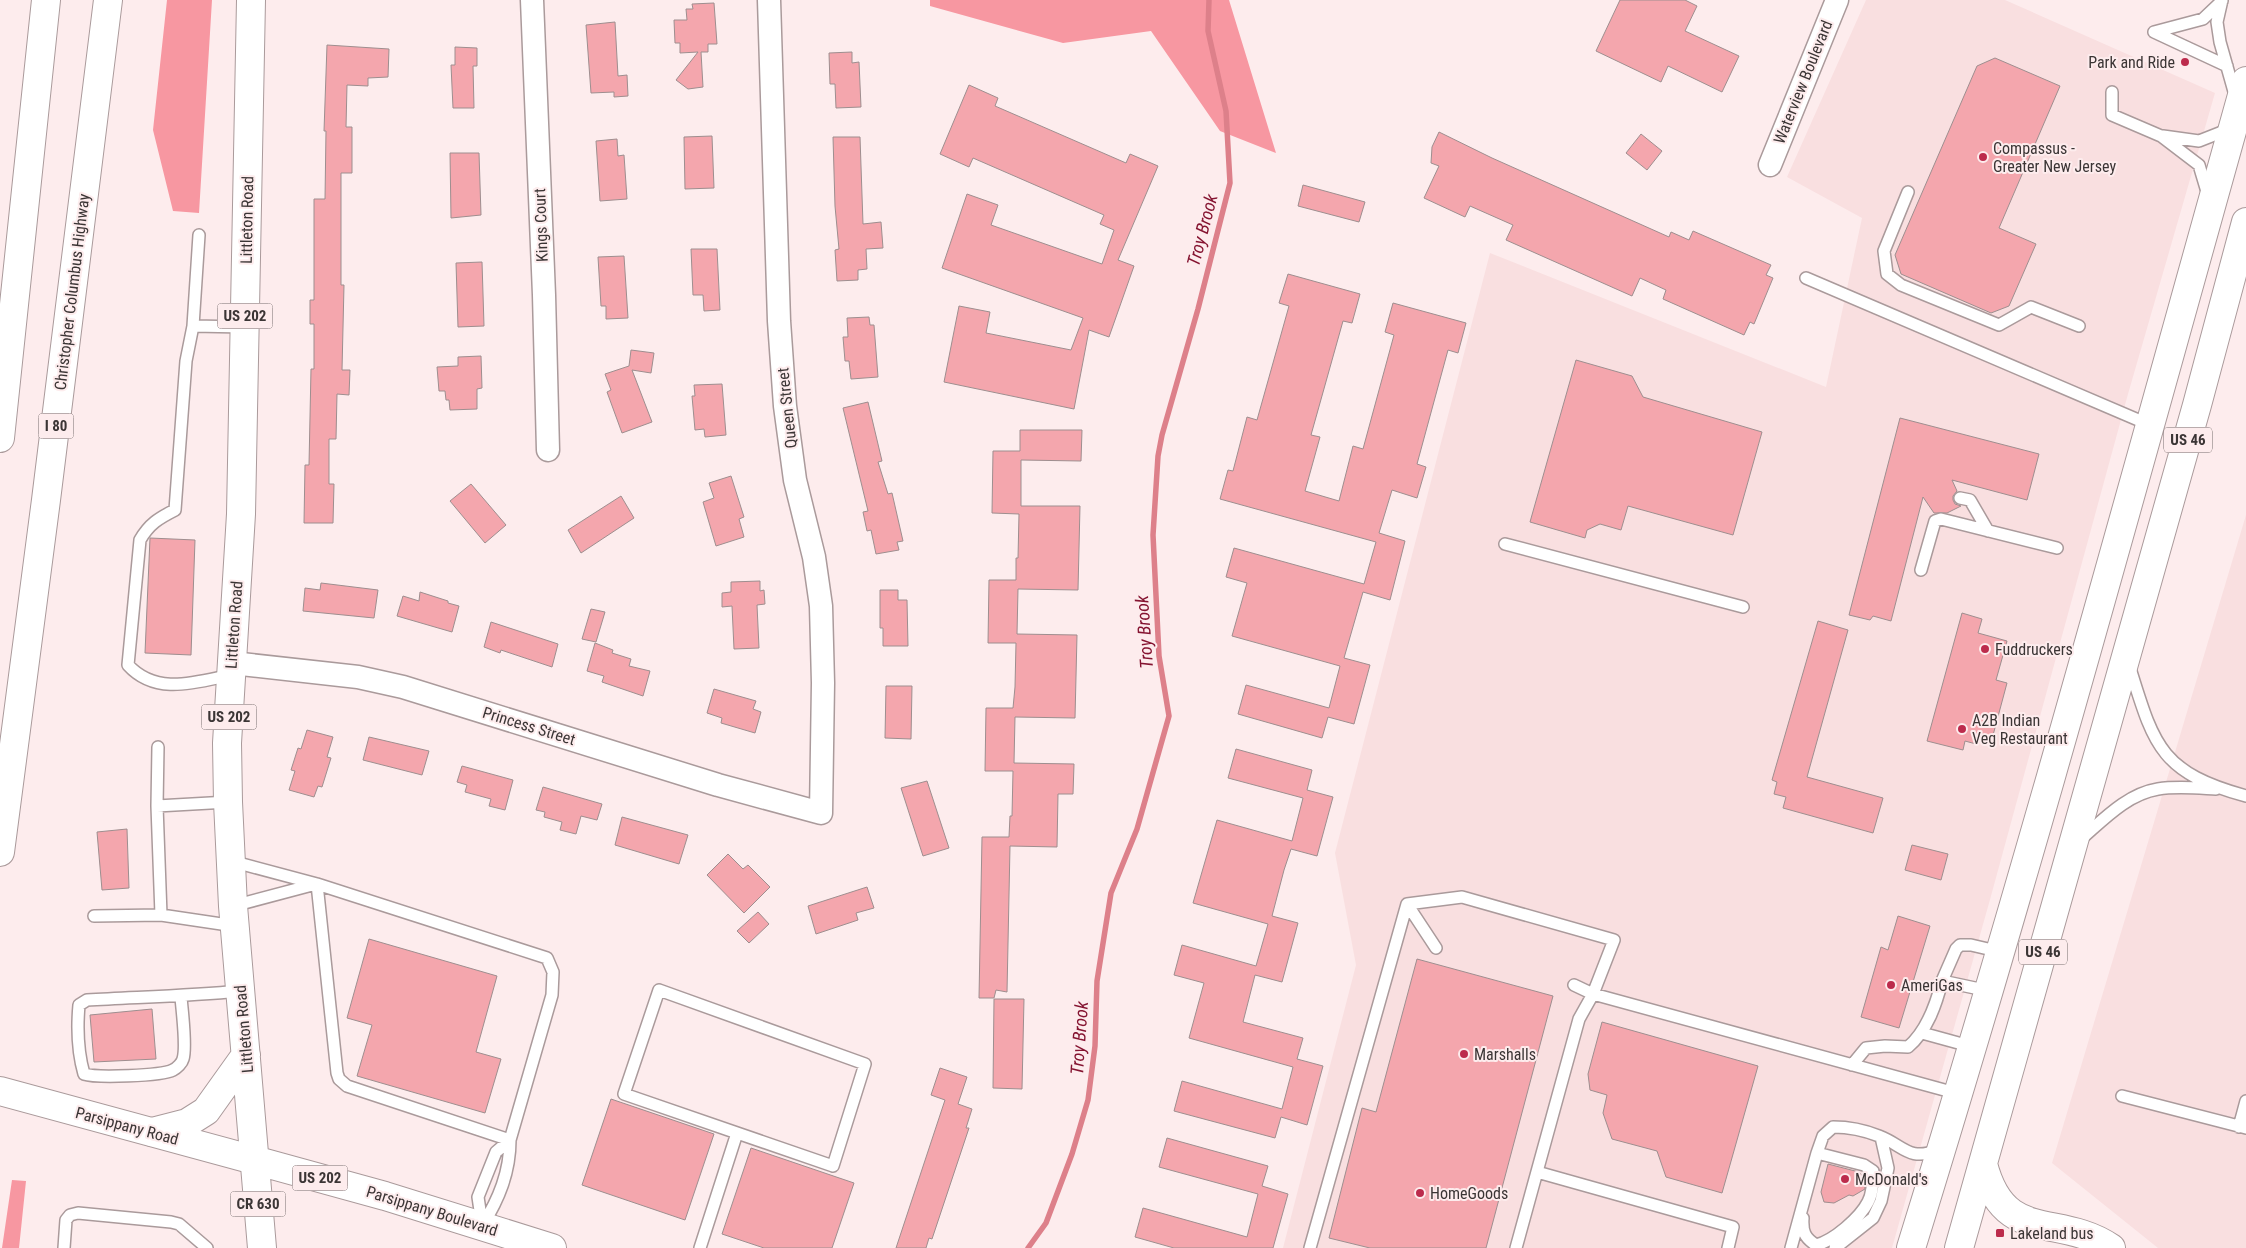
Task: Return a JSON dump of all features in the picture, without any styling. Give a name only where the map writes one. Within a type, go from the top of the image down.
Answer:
[{"type":"main road","points":[[0,438],[46,0]]},
{"type":"main road","name":"Christopher Columbus Highway","points":[[0,852],[108,0]]},
{"type":"main road","name":"Littleton Road","points":[[251,0],[241,514],[227,742],[234,916],[262,1248]]},
{"type":"main road","name":"US 46","points":[[1911,1248],[2001,952],[2236,117],[2237,74]]},
{"type":"main road","name":"US 46","points":[[1958,1248],[2198,405],[2246,222]]},
{"type":"main road","points":[[152,1132],[187,1123],[206,1111],[246,1055]]},
{"type":"main road","name":"Parsippany Road","points":[[0,1090],[254,1160]]},
{"type":"main road","name":"Parsippany Boulevard","points":[[254,1160],[385,1196],[482,1226],[507,1241],[552,1248]]},
{"type":"main road","points":[[1983,1164],[1988,1182],[2001,1204],[2010,1213],[2096,1240],[2111,1248]]},
{"type":"street","name":"Kings Court","points":[[532,0],[544,295],[548,450]]},
{"type":"street","name":"Queen Street","points":[[769,0],[779,321],[785,406],[795,480],[814,557],[821,606],[823,683],[821,813]]},
{"type":"street","name":"Waterview Boulevard","points":[[1770,165],[1837,0]]},
{"type":"street","name":"Princess Street","points":[[231,669],[348,676],[403,687],[718,785],[821,813]]},
{"type":"lane","points":[[2222,0],[2217,22],[2220,42],[2237,74]]},
{"type":"lane","points":[[2222,0],[2203,19],[2154,32],[2237,74]]},
{"type":"lane","points":[[2112,92],[2112,115],[2161,136],[2199,165],[2211,206]]},
{"type":"lane","points":[[2161,136],[2199,141],[2236,117]]},
{"type":"lane","points":[[1908,192],[1884,251],[1887,274],[1901,285],[1999,325],[2031,307],[2079,326]]},
{"type":"lane","points":[[199,235],[193,326],[186,361],[175,510],[156,519],[146,528],[140,540],[128,665],[138,676],[166,684],[190,685],[231,669]]},
{"type":"lane","points":[[1806,278],[2150,425]]},
{"type":"lane","points":[[193,326],[245,326]]},
{"type":"lane","points":[[1960,498],[1970,500],[1988,531]]},
{"type":"lane","points":[[1921,570],[1936,519],[2057,548]]},
{"type":"lane","points":[[1505,544],[1743,607]]},
{"type":"lane","points":[[2127,656],[2146,719],[2156,742],[2166,755],[2181,769],[2219,789],[2246,796]]},
{"type":"lane","points":[[158,747],[157,806],[162,915]]},
{"type":"lane","points":[[2074,845],[2112,812],[2137,796],[2157,789],[2219,789]]},
{"type":"lane","points":[[157,806],[228,802]]},
{"type":"lane","points":[[231,860],[317,884],[547,958],[553,972],[552,996],[510,1140],[510,1159],[497,1202],[482,1226]]},
{"type":"lane","points":[[94,916],[234,916],[317,884]]},
{"type":"lane","points":[[317,884],[339,1079],[348,1086],[510,1140]]},
{"type":"lane","points":[[1407,904],[1462,897],[1614,940],[1594,994],[1579,1019],[1516,1248]]},
{"type":"lane","points":[[1407,904],[1436,948]]},
{"type":"lane","points":[[1310,1248],[1407,904]]},
{"type":"lane","points":[[1852,1065],[1866,1048],[1885,1046],[1908,1047],[1922,1033],[1938,998],[1942,981],[1956,949],[1960,945],[1971,945],[2001,952]]},
{"type":"lane","points":[[1942,981],[1989,991]]},
{"type":"lane","points":[[1574,985],[1594,994],[1958,1094]]},
{"type":"lane","points":[[659,990],[866,1064],[833,1166],[737,1133],[624,1094],[659,990]]},
{"type":"lane","points":[[181,997],[183,1059],[173,1070],[93,1077],[84,1074],[78,1019],[79,1005],[87,1000],[166,995],[181,997],[240,991]]},
{"type":"lane","points":[[1922,1033],[1972,1048]]},
{"type":"lane","points":[[2122,1096],[2242,1127],[2246,1101]]},
{"type":"lane","points":[[1791,1248],[1817,1153],[1824,1136],[1833,1127],[1850,1127],[1881,1137],[1916,1155],[1926,1155],[1941,1148]]},
{"type":"lane","points":[[700,1248],[737,1133]]},
{"type":"lane","points":[[1833,1248],[1873,1218],[1881,1201],[1888,1168],[1881,1137]]},
{"type":"lane","points":[[482,1226],[478,1197],[496,1152],[510,1140]]},
{"type":"lane","points":[[1803,1209],[1802,1228],[1807,1239],[1816,1245],[1827,1243],[1861,1213],[1869,1201],[1873,1184],[1872,1171],[1864,1164],[1817,1153]]},
{"type":"lane","points":[[1537,1172],[1733,1227],[1728,1248]]},
{"type":"lane","points":[[64,1248],[66,1220],[70,1215],[78,1213],[179,1224],[207,1248]]},
{"type":"lane","points":[[1833,1248],[1841,1231]]},
{"type":"shaded area","points":[[167,0],[212,0],[199,213],[173,211],[153,130]]},
{"type":"shaded area","points":[[930,0],[1229,0],[1276,153],[1220,131],[1151,31],[1063,43],[930,6]]},
{"type":"shaded area","points":[[1866,0],[2005,0],[2215,93],[2128,394],[1991,896],[1892,1248],[1283,1248],[1356,965],[1335,853],[1490,253],[1826,387],[1862,218],[1787,177]]},
{"type":"shaded area","points":[[2246,515],[2246,1248],[2158,1248],[2052,1163]]},
{"type":"shaded area","points":[[12,1180],[26,1181],[19,1248],[2,1248]]},
{"type":"building","points":[[1620,0],[1685,0],[1697,6],[1685,31],[1739,56],[1722,92],[1668,66],[1661,82],[1596,51]]},
{"type":"building","points":[[714,3],[717,44],[708,44],[708,52],[701,52],[703,87],[688,89],[676,80],[698,52],[680,53],[680,43],[675,43],[674,20],[687,20],[686,9],[693,9],[692,4]]},
{"type":"building","points":[[615,22],[618,76],[627,75],[628,96],[614,97],[614,92],[591,93],[586,25]]},
{"type":"building","points":[[327,45],[389,49],[388,77],[368,78],[368,86],[347,85],[346,127],[352,127],[352,173],[341,173],[341,285],[344,285],[342,370],[350,370],[349,395],[337,394],[336,439],[329,439],[329,484],[334,484],[333,523],[304,523],[305,465],[309,465],[311,369],[314,369],[314,324],[310,324],[310,300],[314,300],[314,199],[325,199],[326,131],[324,131]]},
{"type":"building","points":[[455,47],[477,48],[477,66],[473,66],[474,108],[453,108],[451,65],[455,65]]},
{"type":"building","points":[[852,52],[852,63],[859,62],[861,107],[836,108],[835,84],[830,84],[829,53]]},
{"type":"building","name":"Compassus - Greater New Jersey","points":[[1995,58],[2060,86],[1999,228],[2036,244],[2009,306],[1991,313],[1901,274],[1895,255],[1977,66]]},
{"type":"building","points":[[969,85],[998,98],[995,106],[1126,163],[1130,154],[1158,166],[1118,260],[1134,266],[1109,337],[1089,330],[1074,409],[944,382],[959,306],[990,312],[986,333],[1071,350],[1083,318],[942,268],[967,194],[998,205],[991,225],[1102,264],[1114,230],[1100,224],[1104,215],[973,158],[969,167],[940,154]]},
{"type":"building","points":[[1439,132],[1492,158],[1669,237],[1671,232],[1689,240],[1693,231],[1771,265],[1766,275],[1773,278],[1754,324],[1750,322],[1744,335],[1663,299],[1666,290],[1640,278],[1632,296],[1506,240],[1513,225],[1470,206],[1465,217],[1424,198],[1439,166],[1431,163],[1432,147]]},
{"type":"building","points":[[1641,134],[1662,151],[1647,170],[1626,153]]},
{"type":"building","points":[[712,136],[714,188],[685,189],[684,137]]},
{"type":"building","points":[[833,137],[860,137],[863,224],[881,222],[883,248],[866,249],[867,269],[858,270],[858,280],[837,281],[835,250],[839,249],[835,206]]},
{"type":"building","points":[[617,139],[618,156],[624,155],[627,199],[600,201],[596,141]]},
{"type":"building","points":[[450,153],[479,153],[481,215],[451,218]]},
{"type":"building","points":[[1303,185],[1365,202],[1359,222],[1298,206]]},
{"type":"building","points":[[691,249],[717,249],[720,310],[704,311],[703,295],[693,295]]},
{"type":"building","points":[[624,256],[628,318],[606,319],[606,306],[601,306],[598,257]]},
{"type":"building","points":[[482,262],[484,326],[458,327],[456,263]]},
{"type":"building","points":[[1288,274],[1360,294],[1352,323],[1343,321],[1311,435],[1320,437],[1305,491],[1339,501],[1353,446],[1363,449],[1394,335],[1385,332],[1393,303],[1466,323],[1458,353],[1448,350],[1417,464],[1426,467],[1417,498],[1392,490],[1379,533],[1405,541],[1390,600],[1363,592],[1344,658],[1370,665],[1354,724],[1328,717],[1322,738],[1238,714],[1246,685],[1329,708],[1340,666],[1232,636],[1247,583],[1226,577],[1234,548],[1364,584],[1376,542],[1220,499],[1228,470],[1233,471],[1247,417],[1257,420],[1289,306],[1279,303]]},
{"type":"building","points":[[869,317],[870,325],[874,325],[878,377],[851,379],[849,361],[845,361],[843,337],[848,337],[847,318]]},
{"type":"building","points":[[631,350],[654,353],[651,373],[632,370],[652,422],[622,433],[607,392],[611,390],[605,374],[629,366]]},
{"type":"building","points":[[481,356],[482,388],[477,389],[477,409],[450,410],[449,400],[446,400],[445,391],[439,391],[437,367],[458,366],[458,357]]},
{"type":"building","points":[[1576,360],[1632,376],[1643,397],[1762,432],[1733,535],[1628,506],[1621,530],[1600,524],[1587,530],[1585,538],[1530,522]]},
{"type":"building","points":[[722,384],[726,435],[705,437],[704,429],[695,430],[692,396],[695,396],[694,385]]},
{"type":"building","points":[[868,402],[882,461],[878,462],[888,494],[892,493],[903,541],[897,542],[899,550],[876,554],[871,530],[867,531],[863,512],[868,511],[843,408]]},
{"type":"building","points":[[1900,418],[2039,454],[2027,500],[1952,480],[1957,491],[1953,496],[1953,500],[1955,504],[1961,506],[1947,513],[1934,513],[1923,497],[1891,621],[1873,616],[1870,620],[1849,615]]},
{"type":"building","points":[[1020,430],[1082,430],[1081,461],[1021,460],[1021,506],[1080,506],[1078,590],[1018,589],[1017,634],[1077,635],[1075,718],[1015,717],[1014,763],[1074,764],[1073,794],[1058,794],[1057,847],[1010,846],[1007,992],[996,990],[994,998],[979,998],[982,837],[1009,837],[1010,816],[1012,816],[1013,771],[985,771],[986,708],[1013,708],[1015,687],[1016,643],[988,643],[989,580],[1016,580],[1016,558],[1018,558],[1019,514],[992,513],[993,451],[1020,451]]},
{"type":"building","points":[[731,476],[744,517],[739,519],[744,537],[716,546],[703,502],[714,498],[709,483]]},
{"type":"building","points":[[471,484],[506,525],[485,543],[450,501]]},
{"type":"building","points":[[621,496],[634,518],[581,553],[568,530]]},
{"type":"building","points":[[150,538],[195,540],[191,655],[145,653]]},
{"type":"building","points":[[760,581],[760,591],[764,590],[765,604],[757,605],[759,648],[734,649],[732,606],[722,607],[722,593],[731,592],[731,582]]},
{"type":"building","points":[[321,583],[378,590],[374,618],[303,611],[305,588],[320,590]]},
{"type":"building","points":[[880,590],[898,590],[898,600],[907,600],[908,646],[883,646],[883,628],[880,628]]},
{"type":"building","points":[[420,592],[459,606],[452,632],[397,616],[403,596],[419,601]]},
{"type":"building","points":[[591,609],[605,612],[596,642],[582,639]]},
{"type":"building","points":[[1962,613],[1982,619],[1978,633],[2007,641],[1996,680],[2007,683],[1992,739],[1978,735],[1976,744],[1965,741],[1963,750],[1927,741]]},
{"type":"building","points":[[1818,621],[1848,630],[1807,777],[1883,798],[1873,833],[1783,808],[1786,797],[1774,794],[1777,782],[1772,780]]},
{"type":"building","points":[[491,622],[558,644],[552,667],[501,650],[500,653],[484,647]]},
{"type":"building","points":[[595,643],[613,650],[612,653],[631,659],[629,666],[650,671],[643,696],[602,682],[604,676],[587,671]]},
{"type":"building","points":[[886,686],[912,686],[911,739],[885,738]]},
{"type":"building","points":[[714,689],[756,701],[753,709],[761,712],[755,733],[721,723],[722,718],[707,713]]},
{"type":"building","points":[[307,730],[333,737],[327,757],[331,758],[322,787],[318,786],[314,797],[289,790],[295,771],[291,770],[298,748],[301,749]]},
{"type":"building","points":[[369,737],[429,751],[422,775],[363,760]]},
{"type":"building","points":[[1236,749],[1312,770],[1307,790],[1333,797],[1317,856],[1291,849],[1284,870],[1272,916],[1298,923],[1282,982],[1255,975],[1243,1022],[1303,1038],[1297,1059],[1323,1066],[1307,1125],[1281,1117],[1275,1138],[1174,1111],[1182,1081],[1282,1109],[1293,1067],[1189,1038],[1204,983],[1174,975],[1182,945],[1256,966],[1268,924],[1193,903],[1217,820],[1292,841],[1303,798],[1228,778]]},
{"type":"building","points":[[462,766],[513,780],[505,810],[489,806],[491,799],[465,792],[467,785],[457,782]]},
{"type":"building","points":[[927,781],[949,848],[923,856],[901,788]]},
{"type":"building","points":[[543,787],[602,804],[597,820],[581,816],[576,834],[560,830],[562,822],[544,817],[545,812],[536,810]]},
{"type":"building","points":[[622,817],[688,835],[679,864],[615,845]]},
{"type":"building","points":[[127,829],[129,888],[102,890],[97,832]]},
{"type":"building","points":[[1912,845],[1948,854],[1941,880],[1905,870]]},
{"type":"building","points":[[728,854],[743,869],[748,865],[770,887],[744,913],[707,875]]},
{"type":"building","points":[[867,887],[874,908],[856,913],[858,920],[816,934],[808,906]]},
{"type":"building","points":[[758,912],[769,924],[749,943],[737,931]]},
{"type":"building","name":"AmeriGas","points":[[1898,916],[1930,926],[1899,1028],[1861,1017],[1881,947],[1888,950]]},
{"type":"building","points":[[369,939],[497,976],[476,1052],[501,1059],[485,1113],[357,1076],[372,1025],[347,1018]]},
{"type":"building","points":[[1417,959],[1553,996],[1486,1248],[1370,1248],[1329,1238],[1362,1108],[1376,1112]]},
{"type":"building","points":[[994,999],[1024,999],[1022,1089],[993,1088]]},
{"type":"building","points":[[152,1009],[156,1059],[94,1062],[90,1015]]},
{"type":"building","points":[[1602,1022],[1758,1066],[1722,1193],[1666,1177],[1657,1151],[1612,1139],[1603,1113],[1607,1095],[1590,1090],[1588,1074]]},
{"type":"building","points":[[940,1068],[967,1077],[958,1104],[972,1109],[966,1128],[969,1128],[932,1239],[929,1238],[926,1248],[896,1248],[945,1100],[931,1095]]},
{"type":"building","points":[[611,1099],[714,1134],[685,1220],[582,1185]]},
{"type":"building","points":[[1167,1138],[1268,1166],[1262,1186],[1288,1194],[1273,1248],[1174,1248],[1135,1237],[1143,1208],[1247,1237],[1258,1194],[1159,1167]]},
{"type":"building","points":[[751,1148],[854,1183],[832,1248],[764,1248],[722,1234]]},
{"type":"building","name":"McDonald's","points":[[1828,1164],[1859,1172],[1865,1179],[1865,1189],[1834,1203],[1824,1202],[1821,1192]]},
{"type":"waterway","name":"Troy Brook","points":[[1028,1248],[1046,1223],[1072,1154],[1088,1100],[1095,1046],[1097,981],[1111,893],[1137,829],[1169,716],[1159,656],[1153,535],[1158,456],[1230,183],[1226,111],[1208,31],[1209,0]]},
{"type":"place","name":"Park and Ride","points":[[2185,62]]},
{"type":"place","name":"Compassus - Greater New Jersey","points":[[1983,157]]},
{"type":"place","name":"Fuddruckers","points":[[1985,649]]},
{"type":"place","name":"A2B Indian Veg Restaurant","points":[[1962,729]]},
{"type":"place","name":"AmeriGas","points":[[1891,985]]},
{"type":"place","name":"Marshalls","points":[[1464,1054]]},
{"type":"place","name":"McDonald's","points":[[1845,1179]]},
{"type":"place","name":"HomeGoods","points":[[1420,1193]]},
{"type":"place","name":"Lakeland bus","points":[[2000,1233]]}]
